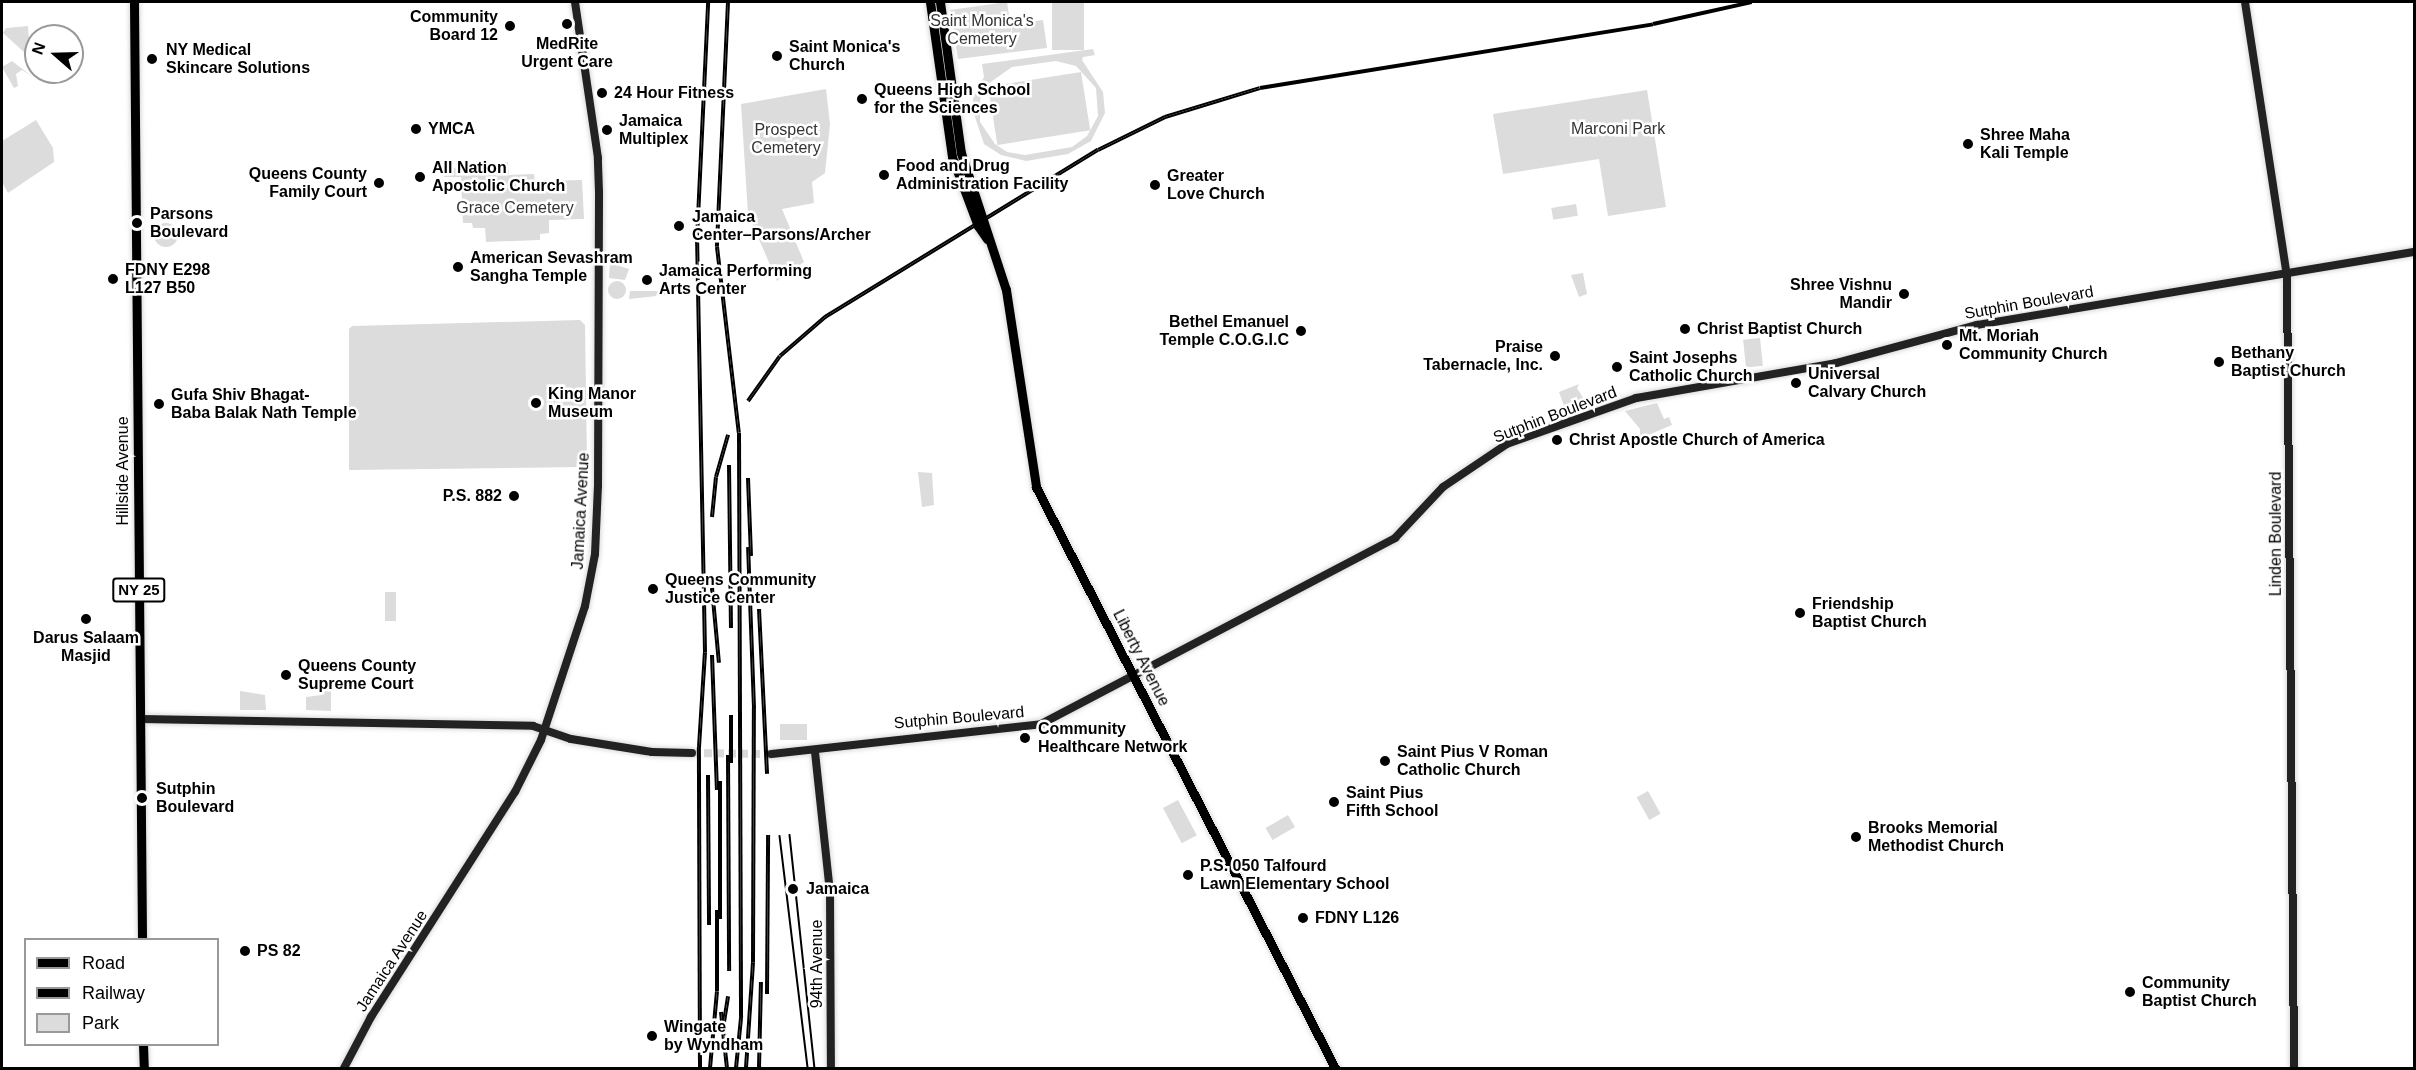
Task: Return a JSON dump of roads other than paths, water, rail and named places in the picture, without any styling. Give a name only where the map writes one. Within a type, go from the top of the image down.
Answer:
[{"type":"main road","name":"Hillside Avenue","points":[[135,2],[142,938]]},
{"type":"main road","name":"Jamaica Avenue","points":[[344,1068],[371,1017],[508,805],[545,730],[582,619],[597,532],[598,159],[575,2]]},
{"type":"main road","name":"Liberty Avenue","points":[[930,2],[953,161],[978,226],[988,240]]},
{"type":"main road","name":"Liberty Avenue","points":[[940,2],[961,153],[1007,295],[1035,482],[1335,1068]]},
{"type":"main road","name":"Linden Boulevard","points":[[2245,2],[2287,274],[2294,1068]]},
{"type":"main road","name":"Sutphin Boulevard","points":[[771,754],[815,752],[883,739],[1041,724],[1395,538],[1443,487],[1507,444],[1562,423],[1659,392],[1820,366],[1977,325],[2415,252]]},
{"type":"main road","points":[[141,719],[533,726],[572,739],[646,751],[692,753]]},
{"type":"main road","name":"94th Avenue","points":[[815,752],[830,892],[831,1068]]},
{"type":"main road","points":[[143,1046],[144,1068]]},
{"type":"tunnel","points":[[692,753],[771,754]]},
{"type":"tram line","points":[[790,835],[815,1068]]},
{"type":"tram line","points":[[780,836],[808,1068]]},
{"type":"railway","points":[[700,1068],[699,747],[705,652],[697,239],[708,2]]},
{"type":"railway","points":[[728,2],[717,247],[739,433],[741,1018],[736,1068]]},
{"type":"railway","points":[[748,401],[780,356],[825,317],[1098,150],[1165,117],[1260,88],[1653,24],[1752,2]]},
{"type":"railway","points":[[712,517],[716,477],[728,435]]},
{"type":"railway","points":[[729,465],[731,628]]},
{"type":"railway","points":[[748,478],[751,556]]},
{"type":"railway","points":[[746,1068],[753,962],[754,708],[748,547]]},
{"type":"railway","points":[[712,588],[719,663]]},
{"type":"railway","points":[[759,609],[767,774]]},
{"type":"railway","points":[[712,655],[717,790]]},
{"type":"railway","points":[[731,715],[731,763]]},
{"type":"railway","points":[[728,755],[729,971]]},
{"type":"railway","points":[[708,775],[709,925]]},
{"type":"railway","points":[[720,781],[720,919]]},
{"type":"railway","points":[[767,994],[768,835]]},
{"type":"railway","points":[[710,1068],[717,991],[717,910]]},
{"type":"railway","points":[[759,1068],[761,982]]},
{"type":"railway","points":[[724,1022],[728,996]]},
{"type":"railway","points":[[721,1012],[727,1068]]},
{"type":"place","name":"MedRite Urgent Care","points":[[567,24]]},
{"type":"place","name":"Community Board 12","points":[[510,26]]},
{"type":"place","name":"Saint Monica's Church","points":[[777,56]]},
{"type":"place","name":"NY Medical Skincare Solutions","points":[[152,59]]},
{"type":"place","name":"24 Hour Fitness","points":[[602,93]]},
{"type":"place","name":"Queens High School for the Sciences","points":[[862,99]]},
{"type":"place","name":"YMCA","points":[[416,129]]},
{"type":"place","name":"Jamaica Multiplex","points":[[607,130]]},
{"type":"place","name":"Shree Maha Kali Temple","points":[[1968,144]]},
{"type":"place","name":"Food and Drug Administration Facility","points":[[884,175]]},
{"type":"place","name":"All Nation Apostolic Church","points":[[420,177]]},
{"type":"place","name":"Queens County Family Court","points":[[379,183]]},
{"type":"place","name":"Greater Love Church","points":[[1155,185]]},
{"type":"place","name":"Parsons Boulevard","points":[[137,223]]},
{"type":"place","name":"Jamaica Center–Parsons/Archer","points":[[679,226]]},
{"type":"place","name":"American Sevashram Sangha Temple","points":[[458,267]]},
{"type":"place","name":"FDNY E298 L127 B50","points":[[113,279]]},
{"type":"place","name":"Jamaica Performing Arts Center","points":[[647,280]]},
{"type":"place","name":"Shree Vishnu Mandir","points":[[1904,294]]},
{"type":"place","name":"Christ Baptist Church","points":[[1685,329]]},
{"type":"place","name":"Bethel Emanuel Temple C.O.G.I.C","points":[[1301,331]]},
{"type":"place","name":"Mt. Moriah Community Church","points":[[1947,345]]},
{"type":"place","name":"Praise Tabernacle, Inc.","points":[[1555,356]]},
{"type":"place","name":"Bethany Baptist Church","points":[[2219,362]]},
{"type":"place","name":"Saint Josephs Catholic Church","points":[[1617,367]]},
{"type":"place","name":"Universal Calvary Church","points":[[1796,383]]},
{"type":"place","name":"King Manor Museum","points":[[536,403]]},
{"type":"place","name":"Gufa Shiv Bhagat- Baba Balak Nath Temple","points":[[159,404]]},
{"type":"place","name":"Christ Apostle Church of America","points":[[1557,440]]},
{"type":"place","name":"P.S. 882","points":[[514,496]]},
{"type":"place","name":"Queens Community Justice Center","points":[[653,589]]},
{"type":"place","name":"Friendship Baptist Church","points":[[1800,613]]},
{"type":"place","name":"Darus Salaam Masjid","points":[[86,619]]},
{"type":"place","name":"Queens County Supreme Court","points":[[286,675]]},
{"type":"place","name":"Community Healthcare Network","points":[[1025,738]]},
{"type":"place","name":"Saint Pius V Roman Catholic Church","points":[[1385,761]]},
{"type":"place","name":"Sutphin Boulevard","points":[[142,798]]},
{"type":"place","name":"Saint Pius Fifth School","points":[[1334,802]]},
{"type":"place","name":"Brooks Memorial Methodist Church","points":[[1856,837]]},
{"type":"place","name":"P.S. 050 Talfourd Lawn Elementary School","points":[[1188,875]]},
{"type":"place","name":"Jamaica","points":[[793,889]]},
{"type":"place","name":"FDNY L126","points":[[1303,918]]},
{"type":"place","name":"PS 82","points":[[245,951]]},
{"type":"place","name":"Community Baptist Church","points":[[2130,992]]},
{"type":"place","name":"Wingate by Wyndham","points":[[652,1036]]},
{"type":"park label","name":"Saint Monica's Cemetery","points":[[982,30]]},
{"type":"park label","name":"Marconi Park","points":[[1618,129]]},
{"type":"park label","name":"Prospect Cemetery","points":[[786,139]]},
{"type":"park label","name":"Grace Cemetery","points":[[515,208]]}]
